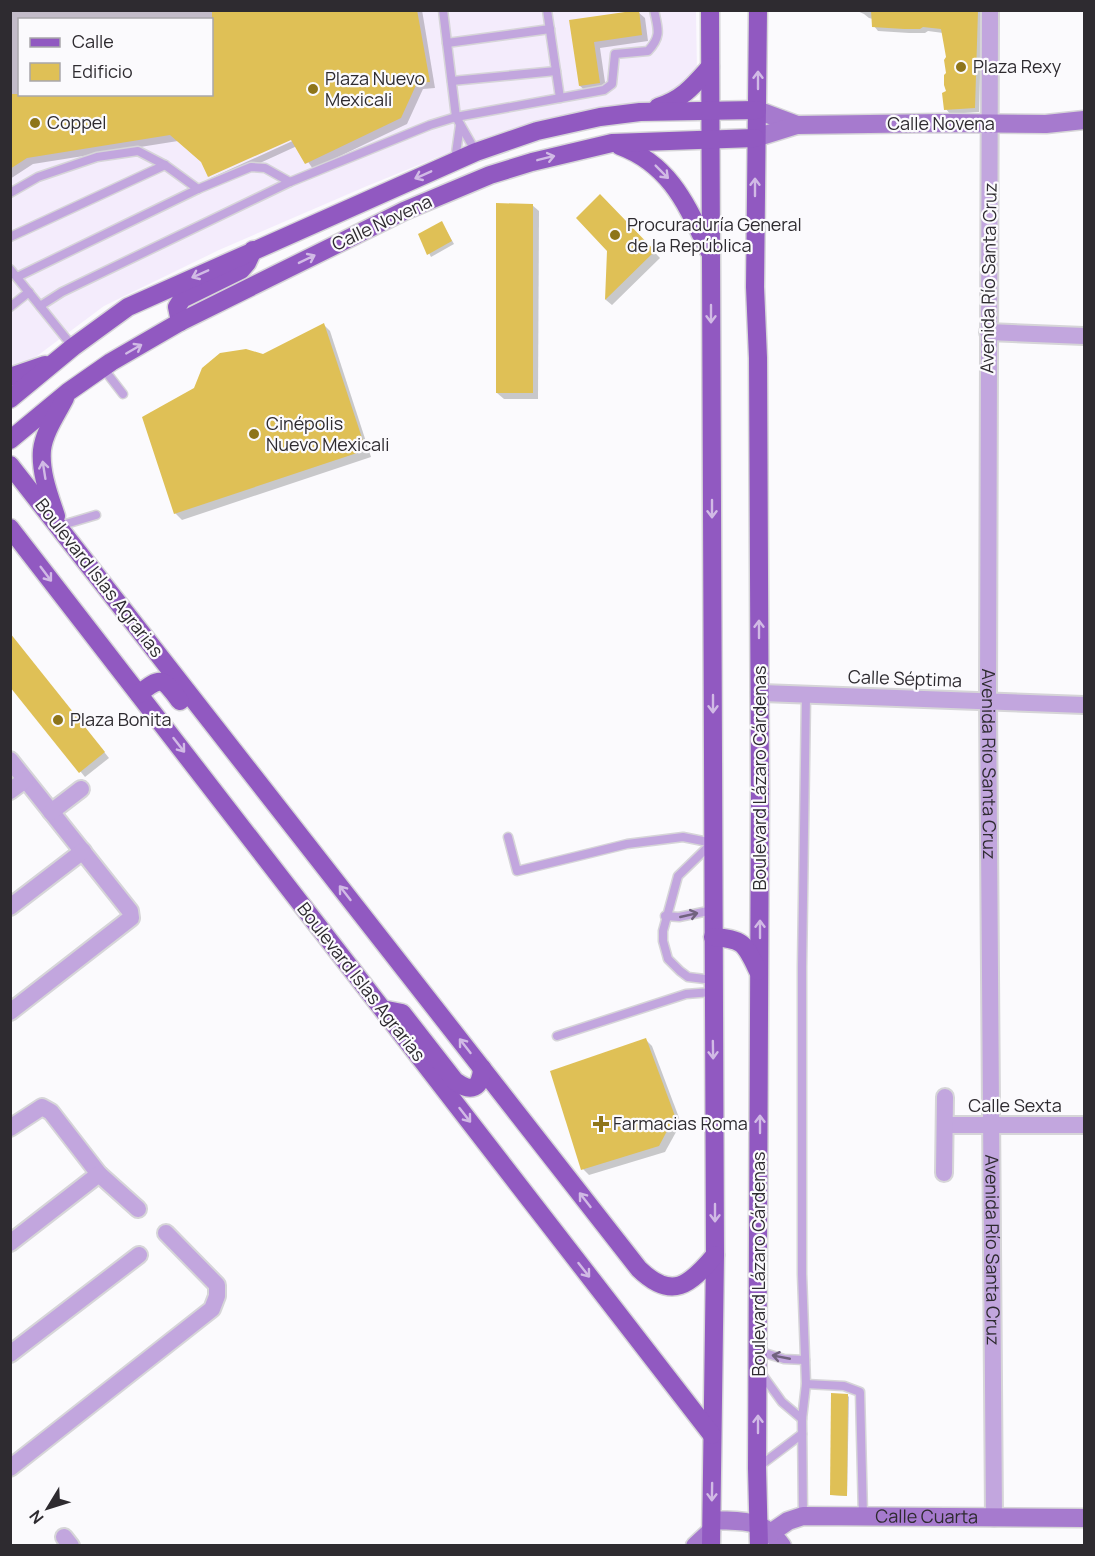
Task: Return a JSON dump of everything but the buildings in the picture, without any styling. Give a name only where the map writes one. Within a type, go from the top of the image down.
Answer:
[{"type":"main road","points":[[710,10],[712,986],[715,1255],[711,1532]]},
{"type":"main road","name":"Boulevard Lázaro Cárdenas","points":[[758,10],[758,110],[755,138],[760,976],[757,1468],[771,1534],[759,1545]]},
{"type":"main road","points":[[640,112],[678,100],[710,67]]},
{"type":"main road","name":"Calle Novena","points":[[10,399],[72,347],[128,307],[476,152],[564,124],[640,112],[758,110]]},
{"type":"main road","name":"Calle Novena","points":[[10,440],[68,392],[102,368],[180,322],[404,211],[500,172],[570,152],[612,143],[755,138]]},
{"type":"main road","points":[[612,143],[636,152],[663,172],[686,205],[711,256]]},
{"type":"main road","points":[[404,211],[420,195],[468,171],[476,152]]},
{"type":"main road","points":[[180,322],[177,307],[182,299],[241,270],[253,250]]},
{"type":"main road","points":[[10,377],[55,362]]},
{"type":"main road","points":[[58,526],[45,481],[42,449],[68,392]]},
{"type":"main road","name":"Boulevard Islas Agrarias","points":[[10,465],[649,1278],[664,1287],[676,1287],[693,1279],[715,1255]]},
{"type":"main road","name":"Boulevard Islas Agrarias","points":[[14,535],[712,1435]]},
{"type":"main road","points":[[139,694],[154,682],[162,682],[168,686],[197,722],[223,736]]},
{"type":"main road","points":[[712,937],[732,938],[739,941],[748,952],[760,976]]},
{"type":"main road","points":[[382,1009],[402,1013],[455,1081],[464,1088],[473,1088],[478,1084],[482,1078],[482,1068]]},
{"type":"street","name":"Avenida Río Santa Cruz","points":[[990,10],[988,701],[994,1518]]},
{"type":"street","name":"Calle Novena","points":[[758,110],[797,125]]},
{"type":"street","name":"Calle Novena","points":[[755,138],[797,125],[1046,124],[1084,120]]},
{"type":"street","points":[[988,332],[1084,336]]},
{"type":"street","name":"Calle Séptima","points":[[759,693],[1084,705]]},
{"type":"street","points":[[10,760],[130,911],[131,918],[10,1012]]},
{"type":"street","points":[[10,791],[25,780]]},
{"type":"street","points":[[51,812],[81,789]]},
{"type":"street","points":[[10,907],[83,851]]},
{"type":"street","points":[[944,1173],[945,1097]]},
{"type":"street","points":[[10,1128],[42,1107],[51,1112],[99,1174],[138,1209]]},
{"type":"street","name":"Calle Sexta","points":[[945,1125],[1084,1125]]},
{"type":"street","points":[[10,1243],[99,1174]]},
{"type":"street","points":[[10,1468],[212,1309],[218,1296],[217,1285],[166,1233]]},
{"type":"street","points":[[10,1354],[140,1255]]},
{"type":"street","name":"Calle Cuarta","points":[[771,1534],[788,1521],[803,1516],[1084,1518]]},
{"type":"street","points":[[695,1545],[711,1532],[771,1534]]},
{"type":"lane","points":[[547,10],[560,98]]},
{"type":"lane","points":[[40,306],[62,292],[290,183],[430,125],[604,90],[612,84],[615,54],[648,51],[656,42],[659,32],[654,10]]},
{"type":"lane","points":[[444,11],[458,121],[454,161]]},
{"type":"lane","points":[[447,43],[550,29]]},
{"type":"lane","points":[[452,81],[556,71]]},
{"type":"lane","points":[[458,121],[476,152]]},
{"type":"lane","points":[[10,193],[38,177],[97,157],[138,151],[165,165],[198,189]]},
{"type":"lane","points":[[10,237],[165,165]]},
{"type":"lane","points":[[17,277],[198,189],[251,167],[265,168],[290,183]]},
{"type":"lane","points":[[10,269],[72,347]]},
{"type":"lane","points":[[10,307],[29,292]]},
{"type":"lane","points":[[102,368],[123,394]]},
{"type":"lane","points":[[58,526],[96,515]]},
{"type":"lane","points":[[803,1516],[802,1419],[806,1384],[802,1262],[802,967],[806,695]]},
{"type":"lane","points":[[508,837],[517,871],[627,844],[682,837],[713,843]]},
{"type":"lane","points":[[712,986],[688,976],[668,959],[663,941],[665,916],[678,876],[713,843]]},
{"type":"lane","points":[[665,916],[679,917],[712,910]]},
{"type":"lane","points":[[557,1036],[712,986]]},
{"type":"lane","points":[[802,1419],[782,1402],[758,1360],[805,1360]]},
{"type":"lane","points":[[806,1384],[844,1386],[860,1392],[863,1517]]},
{"type":"lane","points":[[757,1468],[802,1434]]},
{"type":"shaded area","points":[[10,11],[696,11],[697,71],[667,100],[558,116],[490,136],[367,186],[219,250],[104,306],[33,359],[11,371]]},
{"type":"place","name":"Plaza Rexy","points":[[961,67]]},
{"type":"place","name":"Plaza Nuevo Mexicali","points":[[313,89]]},
{"type":"place","name":"Coppel","points":[[35,123]]},
{"type":"place","name":"Procuraduría General de la República","points":[[615,235]]},
{"type":"place","name":"Cinépolis Nuevo Mexicali","points":[[254,434]]},
{"type":"place","name":"Plaza Bonita","points":[[58,720]]},
{"type":"place","name":"Farmacias Roma","points":[[601,1124]]}]
